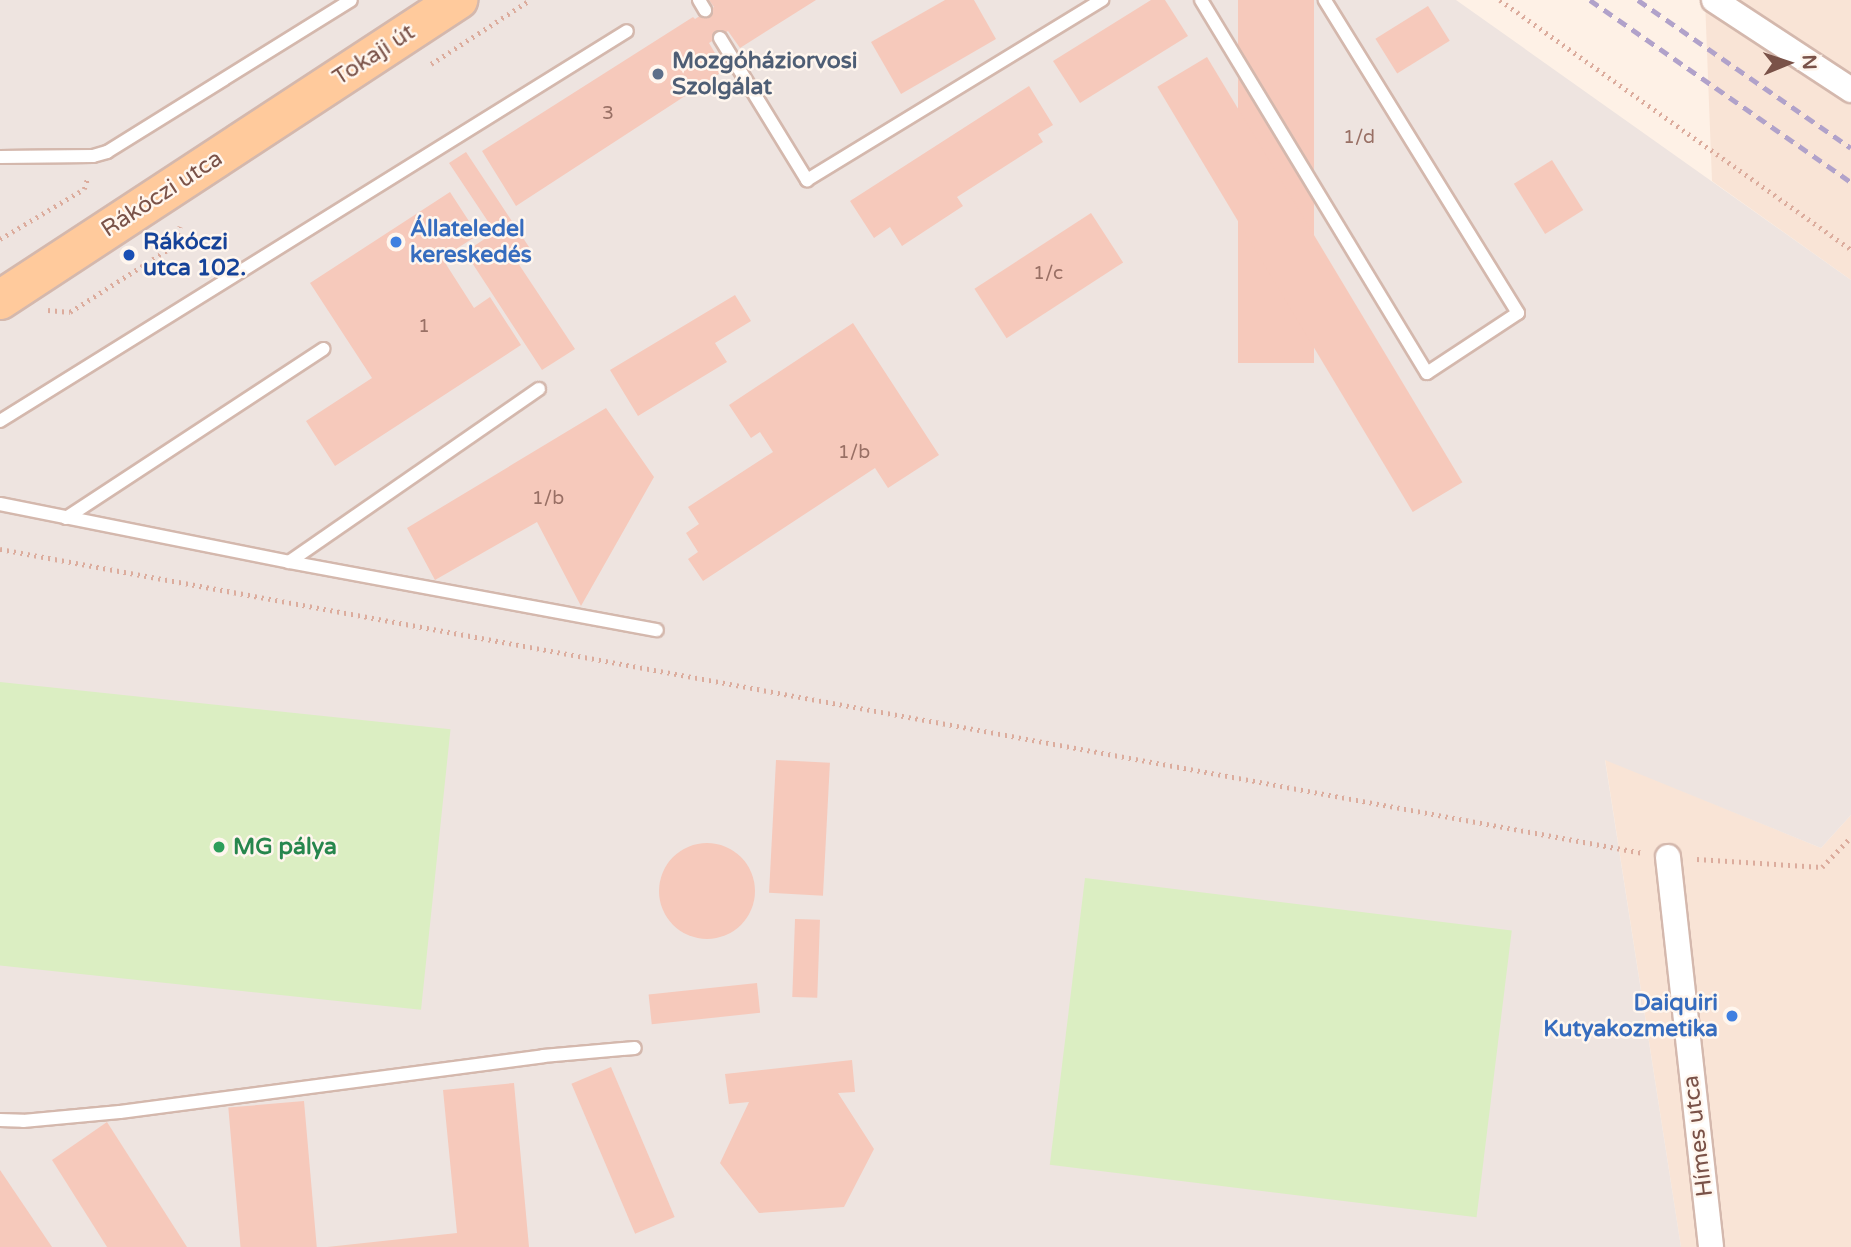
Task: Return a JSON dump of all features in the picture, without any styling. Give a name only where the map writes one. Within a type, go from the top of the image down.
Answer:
[{"type":"main road","name":"Tokaji út","points":[[325,87],[458,0]]},
{"type":"main road","name":"Rákóczi utca","points":[[0,300],[325,87]]},
{"type":"street","points":[[1714,0],[1851,90]]},
{"type":"street","name":"Hímes utca","points":[[1668,857],[1711,1247]]},
{"type":"lane","points":[[0,158],[93,156],[107,152],[351,0]]},
{"type":"lane","points":[[720,38],[807,180],[1102,0]]},
{"type":"lane","points":[[1201,0],[1427,373],[1518,313],[1325,0]]},
{"type":"lane","points":[[0,421],[627,31]]},
{"type":"lane","points":[[66,517],[323,349]]},
{"type":"lane","points":[[289,562],[539,389]]},
{"type":"lane","points":[[0,504],[289,562],[657,630]]},
{"type":"lane","points":[[0,1120],[23,1121],[120,1112],[543,1056],[635,1048]]},
{"type":"path","points":[[514,0],[519,8]]},
{"type":"path","points":[[426,67],[530,0]]},
{"type":"path","points":[[1500,0],[1851,250]]},
{"type":"path","points":[[46,310],[70,312],[172,247],[182,220]]},
{"type":"path","points":[[0,549],[1668,857],[1822,867],[1851,837]]},
{"type":"shaded area","points":[[0,0],[1456,0],[1851,280],[1851,815],[1821,848],[1605,760],[1681,1247],[0,1247]]},
{"type":"shaded area","points":[[1705,0],[1851,0],[1851,280],[1712,181]]},
{"type":"shaded area","points":[[1605,759],[1821,848],[1851,815],[1851,1247],[1681,1247]]},
{"type":"green space","name":"MG pálya","points":[[0,682],[451,729],[421,1010],[0,966]]},
{"type":"green space","points":[[1085,878],[1512,930],[1477,1217],[1050,1165]]},
{"type":"building","points":[[709,0],[816,0],[740,48],[728,31],[709,43],[725,70],[516,206],[482,151],[693,17],[695,19],[714,7]]},
{"type":"building","points":[[945,0],[974,0],[996,39],[901,94],[871,42]]},
{"type":"building","points":[[1151,0],[1165,0],[1188,36],[1080,103],[1053,61]]},
{"type":"building","points":[[1238,0],[1314,0],[1314,363],[1238,363]]},
{"type":"building","points":[[1428,6],[1450,41],[1397,74],[1375,39]]},
{"type":"building","points":[[1207,57],[1462,482],[1413,512],[1157,87]]},
{"type":"building","points":[[1029,86],[1053,125],[1038,134],[1043,142],[957,197],[963,206],[902,246],[890,227],[874,238],[850,201]]},
{"type":"building","points":[[466,152],[531,250],[516,260],[575,349],[542,370],[465,252],[495,232],[449,163]]},
{"type":"building","points":[[1552,160],[1583,210],[1545,234],[1514,184]]},
{"type":"building","points":[[450,192],[478,235],[442,258],[474,308],[490,297],[521,345],[335,466],[306,421],[372,378],[310,283]]},
{"type":"building","points":[[1091,213],[1123,262],[1007,338],[974,289]]},
{"type":"building","points":[[735,295],[751,321],[715,343],[727,362],[638,416],[610,370]]},
{"type":"building","points":[[853,323],[939,455],[888,488],[875,468],[703,581],[688,559],[698,552],[686,533],[699,524],[688,507],[773,452],[760,432],[751,438],[729,405]]},
{"type":"building","points":[[606,408],[654,477],[581,606],[537,522],[435,580],[407,528]]},
{"type":"building","points":[[776,760],[830,763],[823,896],[769,893]]},
{"type":"building","points":[[707,843],[725,847],[741,857],[751,873],[755,891],[751,909],[741,925],[725,935],[707,939],[689,935],[673,925],[663,909],[659,891],[663,873],[673,857],[689,847]]},
{"type":"building","points":[[795,919],[820,920],[817,998],[792,997]]},
{"type":"building","points":[[757,983],[760,1013],[652,1024],[649,994]]},
{"type":"building","points":[[852,1060],[855,1092],[838,1093],[874,1149],[844,1207],[759,1213],[720,1163],[749,1102],[729,1104],[725,1074]]},
{"type":"building","points":[[611,1067],[675,1217],[635,1234],[571,1084]]},
{"type":"building","points":[[514,1083],[529,1247],[327,1247],[457,1233],[443,1090]]},
{"type":"building","points":[[304,1101],[317,1247],[240,1247],[228,1108]]},
{"type":"building","points":[[107,1122],[187,1247],[107,1247],[52,1160]]},
{"type":"building","points":[[0,1170],[52,1247],[0,1247]]},
{"type":"railway","points":[[1590,0],[1851,182]]},
{"type":"railway","points":[[1638,0],[1851,148]]},
{"type":"place","name":"Mozgóháziorvosi Szolgálat","points":[[658,74]]},
{"type":"place","name":"Állateledel kereskedés","points":[[396,242]]},
{"type":"place","name":"Rákóczi utca 102.","points":[[129,255]]},
{"type":"place","name":"MG pálya","points":[[219,847]]},
{"type":"place","name":"Daiquiri Kutyakozmetika","points":[[1732,1016]]}]
